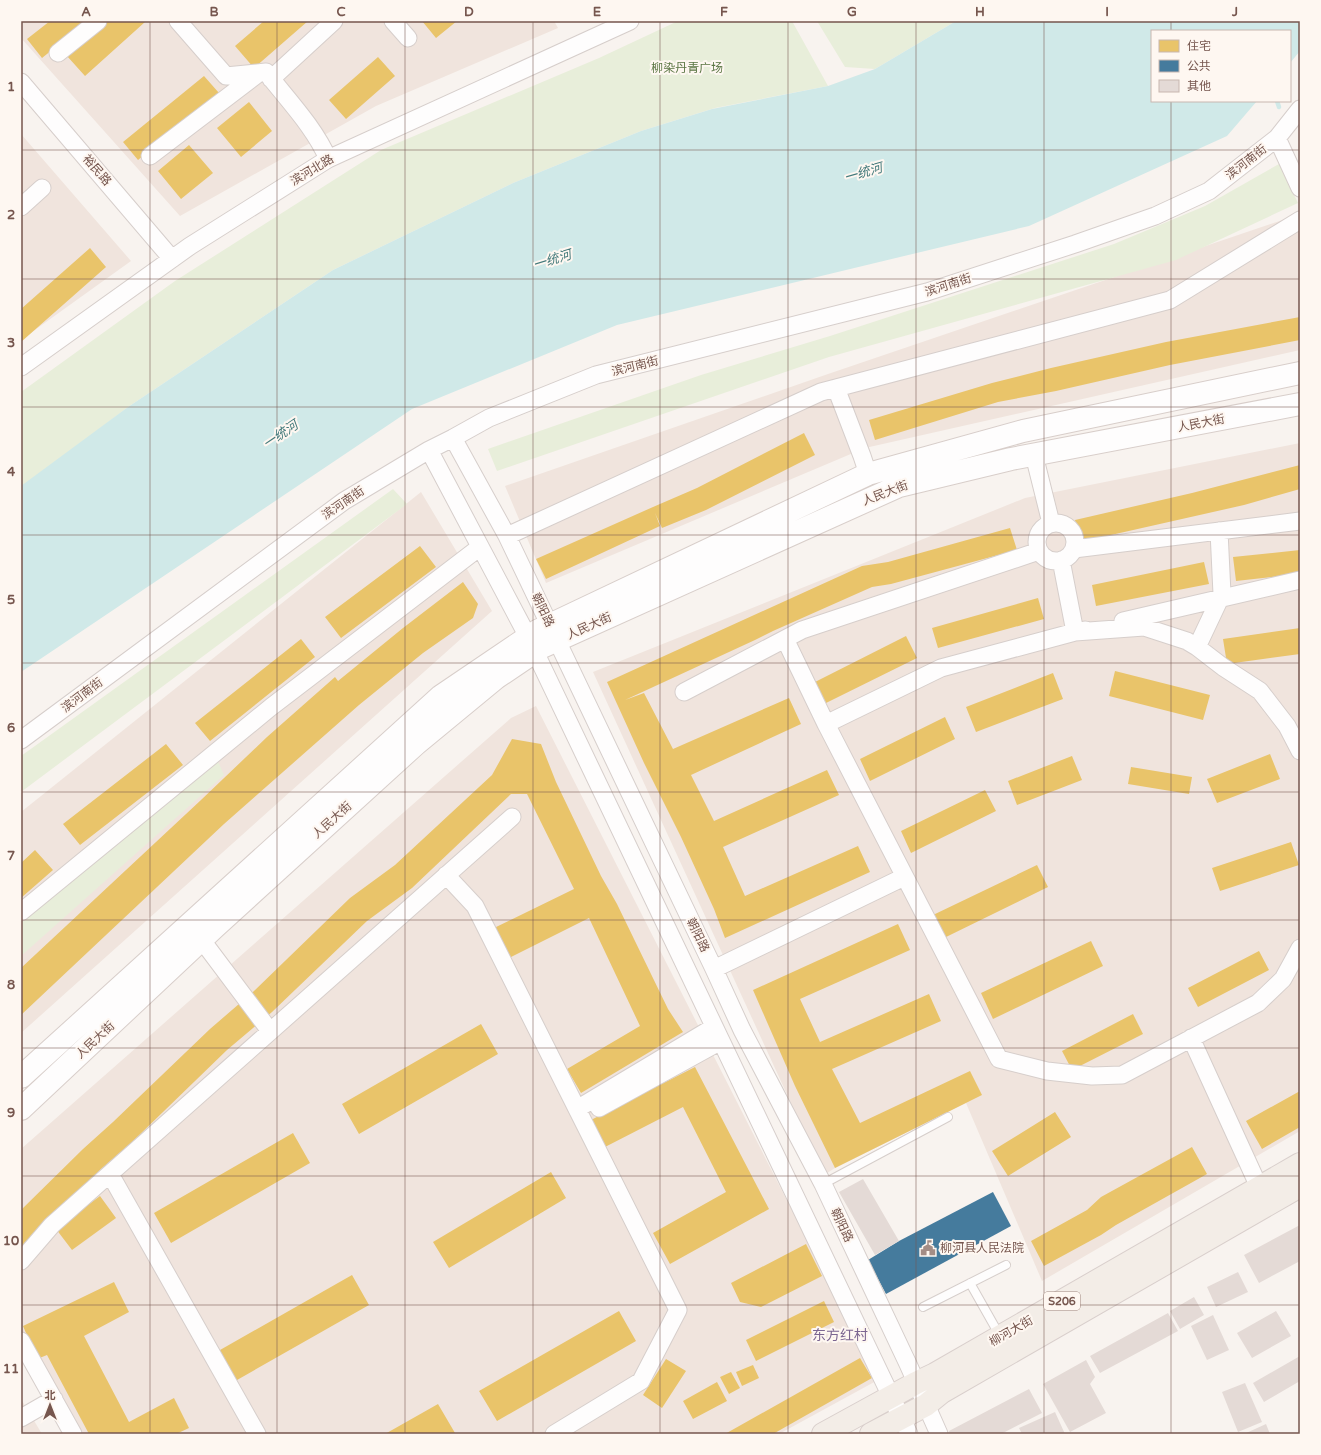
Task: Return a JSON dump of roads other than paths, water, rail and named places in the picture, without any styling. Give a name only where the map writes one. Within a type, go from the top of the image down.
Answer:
[{"type":"main road","name":"柳河大街","points":[[823,1434],[916,1382],[935,1374],[1300,1164]]},
{"type":"main road","name":"柳河大街","points":[[871,1434],[906,1426],[926,1405],[942,1392],[1300,1186]]},
{"type":"street","points":[[58,53],[98,21]]},
{"type":"street","points":[[178,21],[226,76],[265,76],[299,114],[324,150],[328,160]]},
{"type":"street","points":[[150,156],[265,76],[334,21]]},
{"type":"street","points":[[393,21],[408,38]]},
{"type":"street","name":"滨河北路","points":[[21,367],[172,258],[328,160],[627,22]]},
{"type":"street","name":"裕民路","points":[[21,82],[172,258]]},
{"type":"street","name":"滨河南街","points":[[21,740],[344,500],[429,450],[489,418],[596,376],[926,292],[1075,244],[1155,216],[1209,191],[1277,138],[1300,109]]},
{"type":"street","points":[[1277,138],[1300,188]]},
{"type":"street","points":[[21,207],[42,188]]},
{"type":"street","points":[[507,536],[821,392],[1170,300],[1300,220]]},
{"type":"street","name":"人民大街","points":[[21,1077],[441,696],[531,644],[542,647],[554,632],[868,474],[1024,431],[1300,373]]},
{"type":"street","points":[[836,388],[868,474]]},
{"type":"street","name":"人民大街","points":[[554,632],[899,486],[1034,455],[1300,404]]},
{"type":"street","name":"朝阳路","points":[[453,438],[507,536],[554,632],[742,1030],[823,1184],[939,1434]]},
{"type":"street","points":[[429,450],[531,644],[906,1426]]},
{"type":"street","points":[[1034,455],[1051,523]]},
{"type":"street","points":[[1074,549],[1300,521]]},
{"type":"street","points":[[1059,522],[1068,526],[1073,532],[1076,541],[1074,549],[1069,556],[1062,560],[1053,561],[1045,558],[1039,551],[1037,543],[1038,534],[1043,527],[1051,523],[1059,522]]},
{"type":"street","points":[[1197,647],[1222,594],[1220,531]]},
{"type":"street","points":[[21,912],[271,707],[480,547]]},
{"type":"street","points":[[684,692],[802,630],[1039,551]]},
{"type":"street","points":[[1062,560],[1075,632]]},
{"type":"street","points":[[826,724],[941,668],[1075,632],[1137,623],[1220,598],[1300,580]]},
{"type":"street","points":[[1137,623],[1144,627],[1186,641],[1197,647],[1223,667],[1260,691],[1287,726],[1300,751]]},
{"type":"street","points":[[785,639],[826,724],[999,1059],[1047,1071],[1092,1076],[1122,1075],[1258,1003],[1283,979],[1298,958]]},
{"type":"street","name":"人民大街","points":[[21,1109],[202,939],[416,744],[496,678],[531,644]]},
{"type":"street","points":[[21,1261],[52,1225],[512,817]]},
{"type":"street","points":[[446,875],[475,906],[678,1310],[642,1381],[554,1434]]},
{"type":"street","points":[[714,969],[904,877]]},
{"type":"street","points":[[202,939],[270,1031]]},
{"type":"street","points":[[579,1113],[718,1034]]},
{"type":"street","points":[[1191,1038],[1259,1187]]},
{"type":"street","points":[[110,1174],[257,1434]]},
{"type":"street","points":[[21,1340],[73,1434]]},
{"type":"street","points":[[21,1418],[54,1399]]},
{"type":"lane","points":[[823,1184],[948,1117]]},
{"type":"lane","points":[[923,1307],[1006,1265]]},
{"type":"lane","points":[[970,1283],[1000,1337]]},
{"type":"water","name":"一统河","points":[[956,21],[1300,21],[1300,51],[1291,62],[1291,30],[1151,30],[1151,102],[1256,102],[1227,136],[1029,226],[617,325],[412,409],[21,672],[21,486],[128,407],[333,270],[513,183],[641,131],[712,109],[828,86],[875,69]]},
{"type":"waterway","points":[[1277,102],[1279,107]]},
{"type":"place","name":"柳河县人民法院","points":[[928,1248]]},
{"type":"district","name":"东方红村","points":[[840,1335]]},
{"type":"park label","name":"柳染丹青广场","points":[[687,68]]}]
